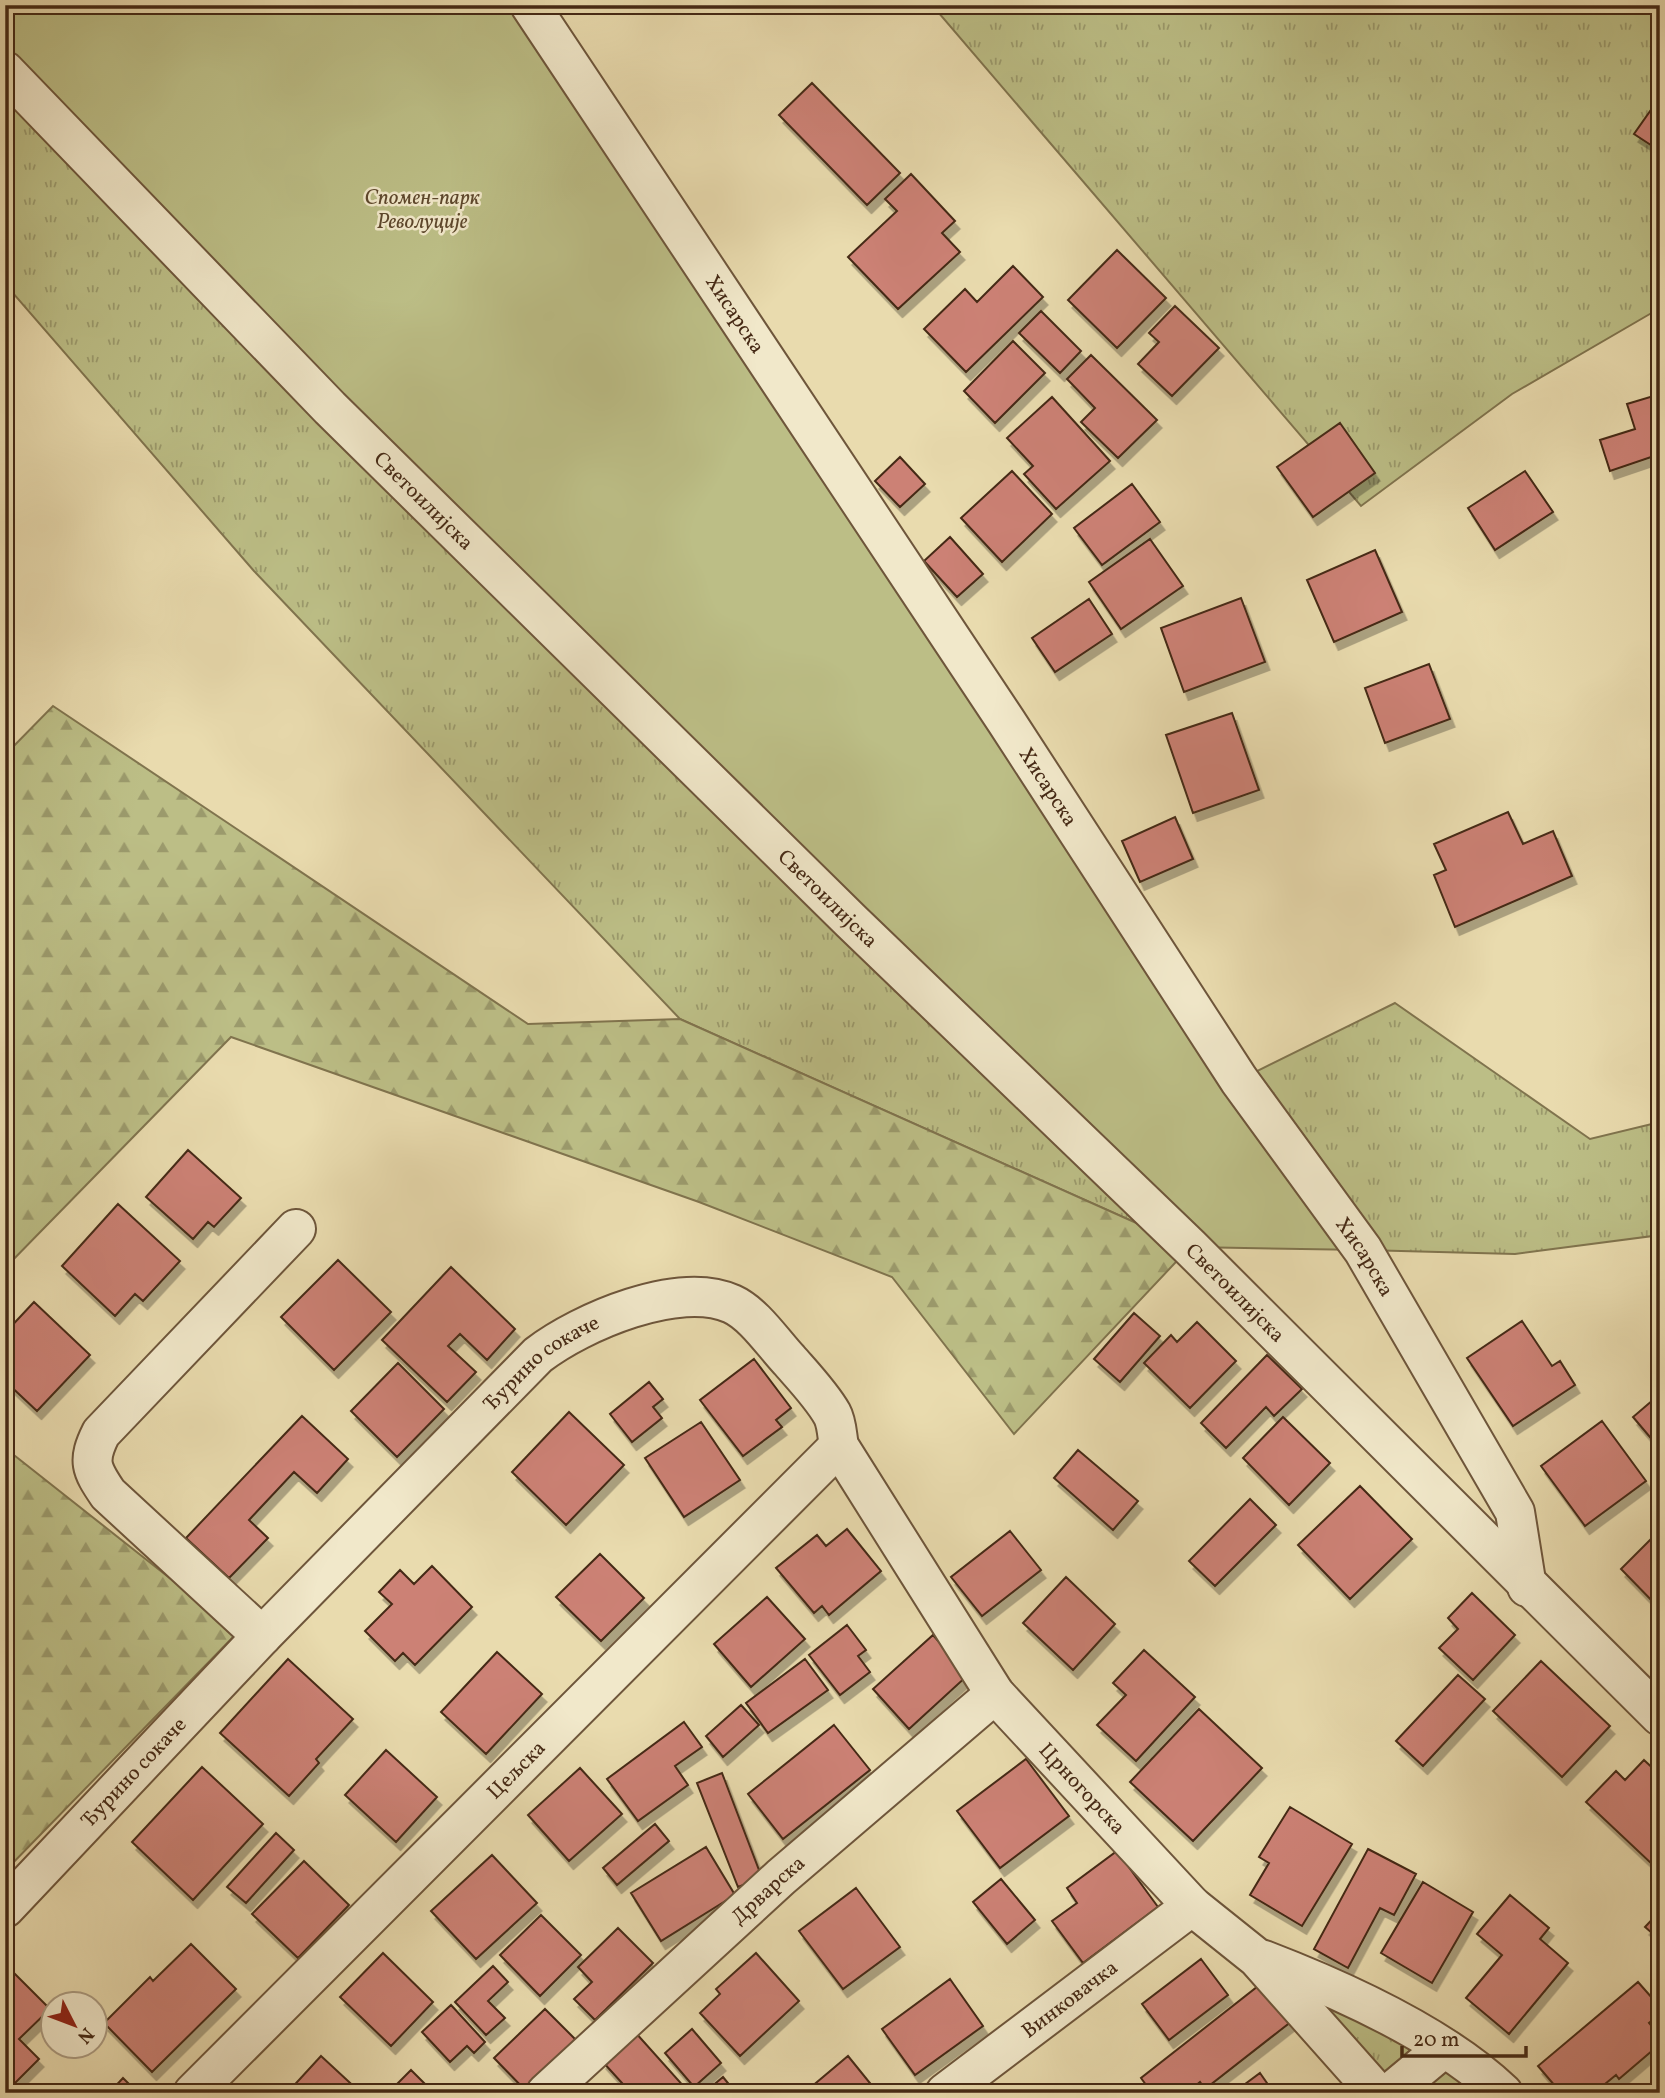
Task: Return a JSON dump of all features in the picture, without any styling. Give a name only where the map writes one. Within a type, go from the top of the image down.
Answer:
[{"type":"street","name":"Хисарска","points":[[530,5],[1006,721],[1239,1080],[1363,1250],[1515,1512],[1527,1587]]},
{"type":"street","name":"Светоилијска","points":[[5,71],[340,418],[850,921],[1190,1247],[1527,1587],[1660,1716]]},
{"type":"street","points":[[262,1636],[108,1494],[93,1472],[92,1452],[101,1433],[296,1228]]},
{"type":"street","name":"Ђурино сокаче","points":[[5,1908],[262,1636],[538,1355],[562,1337],[602,1317],[659,1302],[708,1298],[734,1304],[795,1367],[834,1416],[839,1446]]},
{"type":"street","name":"Црногорска","points":[[839,1446],[995,1694],[1192,1906],[1257,1958],[1377,2093]]},
{"type":"street","name":"Цељска","points":[[193,2093],[839,1446]]},
{"type":"street","name":"Дрварска","points":[[546,2093],[781,1877],[995,1694]]},
{"type":"street","name":"Винковачка","points":[[945,2093],[1192,1906]]},
{"type":"street","points":[[1257,1958],[1333,1987],[1444,2048],[1503,2093]]},
{"type":"street","points":[[1390,2093],[1444,2048]]},
{"type":"green space","name":"Спомен-парк Револуције","points":[[5,5],[530,5],[1363,1250],[1190,1247],[5,71]]},
{"type":"green space","points":[[932,5],[1660,5],[1660,319],[1655,311],[1512,394],[1361,506]]},
{"type":"green space","points":[[5,71],[1190,1247],[680,1019],[254,571],[5,284]]},
{"type":"green space","points":[[53,706],[528,1024],[680,1019],[1190,1247],[1014,1434],[892,1277],[699,1202],[231,1037],[5,1268],[5,755]]},
{"type":"green space","points":[[1395,1003],[1590,1139],[1660,1122],[1660,1235],[1515,1254],[1363,1250],[1239,1080]]},
{"type":"green space","points":[[5,1448],[238,1632],[5,1871]]},
{"type":"green space","points":[[1257,1958],[1503,2093],[1377,2093]]},
{"type":"building","points":[[812,83],[900,173],[867,205],[779,115]]},
{"type":"building","points":[[1660,97],[1660,151],[1634,134]]},
{"type":"building","points":[[911,174],[955,221],[942,233],[960,252],[898,309],[848,257],[897,211],[885,199]]},
{"type":"building","points":[[1117,250],[1166,298],[1117,348],[1068,300]]},
{"type":"building","points":[[1013,266],[1043,297],[966,372],[924,329],[965,289],[977,302]]},
{"type":"building","points":[[1175,306],[1219,348],[1172,396],[1138,364],[1159,342],[1149,333]]},
{"type":"building","points":[[1041,311],[1081,351],[1060,373],[1019,333]]},
{"type":"building","points":[[1013,341],[1045,373],[995,423],[964,391]]},
{"type":"building","points":[[1091,355],[1157,420],[1118,458],[1081,422],[1095,408],[1067,379]]},
{"type":"building","points":[[1660,394],[1660,454],[1610,471],[1600,440],[1635,429],[1627,404]]},
{"type":"building","points":[[1052,397],[1110,461],[1056,509],[1024,474],[1033,466],[1007,438]]},
{"type":"building","points":[[1340,423],[1375,473],[1313,517],[1277,467]]},
{"type":"building","points":[[900,457],[925,484],[900,507],[875,481]]},
{"type":"building","points":[[1012,471],[1052,514],[1002,562],[961,518]]},
{"type":"building","points":[[1525,471],[1553,512],[1495,550],[1468,508]]},
{"type":"building","points":[[1132,484],[1160,522],[1102,565],[1074,528]]},
{"type":"building","points":[[950,537],[983,574],[957,597],[924,561]]},
{"type":"building","points":[[1150,539],[1183,586],[1121,629],[1089,582]]},
{"type":"building","points":[[1375,550],[1402,612],[1334,642],[1307,580]]},
{"type":"building","points":[[1241,598],[1265,662],[1184,692],[1161,628]]},
{"type":"building","points":[[1089,599],[1112,634],[1055,672],[1032,638]]},
{"type":"building","points":[[1429,664],[1450,719],[1385,743],[1365,688]]},
{"type":"building","points":[[1232,713],[1259,790],[1193,813],[1166,735]]},
{"type":"building","points":[[1508,812],[1523,844],[1553,831],[1572,876],[1455,927],[1434,875],[1446,870],[1434,844]]},
{"type":"building","points":[[1175,817],[1193,859],[1140,882],[1122,841]]},
{"type":"building","points":[[188,1150],[241,1198],[214,1227],[208,1222],[193,1239],[146,1197]]},
{"type":"building","points":[[118,1204],[180,1261],[143,1301],[135,1294],[115,1316],[62,1266]]},
{"type":"building","points":[[338,1260],[391,1312],[334,1370],[281,1317]]},
{"type":"building","points":[[451,1267],[515,1329],[487,1360],[460,1334],[448,1346],[476,1372],[447,1402],[382,1340]]},
{"type":"building","points":[[34,1302],[90,1355],[37,1411],[5,1381],[5,1333]]},
{"type":"building","points":[[1134,1313],[1160,1336],[1120,1382],[1094,1359]]},
{"type":"building","points":[[1522,1321],[1552,1366],[1560,1361],[1575,1385],[1513,1426],[1467,1358]]},
{"type":"building","points":[[1197,1322],[1236,1361],[1190,1408],[1144,1363],[1171,1335],[1177,1342]]},
{"type":"building","points":[[1267,1355],[1302,1389],[1274,1416],[1266,1407],[1226,1448],[1201,1423]]},
{"type":"building","points":[[754,1359],[791,1408],[776,1420],[782,1427],[743,1456],[700,1400]]},
{"type":"building","points":[[398,1363],[444,1409],[397,1457],[351,1411]]},
{"type":"building","points":[[649,1382],[663,1399],[653,1407],[662,1418],[632,1442],[610,1414]]},
{"type":"building","points":[[1660,1394],[1660,1449],[1633,1417]]},
{"type":"building","points":[[569,1412],[624,1465],[566,1525],[512,1472]]},
{"type":"building","points":[[302,1416],[348,1459],[317,1493],[294,1472],[249,1520],[268,1538],[229,1578],[186,1538]]},
{"type":"building","points":[[1283,1417],[1330,1463],[1289,1505],[1243,1458]]},
{"type":"building","points":[[1602,1421],[1646,1481],[1585,1526],[1541,1466]]},
{"type":"building","points":[[701,1422],[740,1480],[684,1517],[645,1458]]},
{"type":"building","points":[[1078,1450],[1138,1501],[1113,1530],[1054,1478]]},
{"type":"building","points":[[1360,1486],[1412,1539],[1350,1599],[1298,1545]]},
{"type":"building","points":[[1250,1499],[1276,1525],[1215,1586],[1189,1561]]},
{"type":"building","points":[[847,1529],[881,1571],[829,1615],[822,1606],[814,1613],[776,1568],[817,1535],[826,1546]]},
{"type":"building","points":[[1660,1530],[1660,1607],[1659,1608],[1621,1569]]},
{"type":"building","points":[[1010,1531],[1041,1570],[982,1616],[951,1577]]},
{"type":"building","points":[[600,1554],[644,1598],[601,1641],[556,1597]]},
{"type":"building","points":[[432,1566],[472,1607],[415,1665],[403,1653],[395,1661],[365,1631],[392,1604],[379,1592],[400,1570],[414,1584]]},
{"type":"building","points":[[1066,1577],[1115,1624],[1073,1670],[1023,1623]]},
{"type":"building","points":[[1472,1593],[1515,1635],[1473,1680],[1439,1648],[1458,1629],[1448,1618]]},
{"type":"building","points":[[767,1597],[805,1639],[751,1687],[714,1644]]},
{"type":"building","points":[[847,1625],[866,1650],[858,1656],[870,1672],[840,1695],[809,1655]]},
{"type":"building","points":[[933,1635],[968,1675],[909,1729],[873,1689]]},
{"type":"building","points":[[1144,1650],[1195,1697],[1136,1761],[1097,1725],[1126,1695],[1113,1683]]},
{"type":"building","points":[[497,1652],[542,1694],[486,1754],[441,1712]]},
{"type":"building","points":[[288,1659],[353,1719],[316,1759],[319,1763],[289,1796],[220,1733]]},
{"type":"building","points":[[805,1659],[828,1690],[768,1733],[746,1703]]},
{"type":"building","points":[[1541,1661],[1610,1726],[1562,1777],[1493,1711]]},
{"type":"building","points":[[1458,1675],[1485,1699],[1423,1766],[1396,1741]]},
{"type":"building","points":[[741,1705],[759,1725],[723,1757],[706,1736]]},
{"type":"building","points":[[1199,1709],[1262,1768],[1193,1841],[1130,1782]]},
{"type":"building","points":[[684,1722],[702,1747],[675,1766],[688,1785],[638,1821],[607,1779]]},
{"type":"building","points":[[834,1725],[870,1770],[783,1839],[748,1794]]},
{"type":"building","points":[[386,1750],[437,1797],[396,1842],[345,1795]]},
{"type":"building","points":[[1026,1759],[1069,1816],[1000,1868],[957,1811]]},
{"type":"building","points":[[1644,1760],[1660,1775],[1660,1861],[1654,1866],[1586,1802],[1616,1771],[1625,1780]]},
{"type":"building","points":[[202,1767],[263,1824],[193,1900],[132,1842]]},
{"type":"building","points":[[580,1768],[622,1814],[569,1861],[528,1815]]},
{"type":"building","points":[[722,1773],[762,1878],[738,1887],[697,1783]]},
{"type":"building","points":[[1290,1807],[1352,1844],[1302,1926],[1250,1895],[1269,1863],[1259,1857]]},
{"type":"building","points":[[655,1824],[669,1841],[617,1885],[603,1868]]},
{"type":"building","points":[[276,1833],[294,1850],[246,1903],[227,1887]]},
{"type":"building","points":[[706,1847],[735,1895],[661,1941],[631,1893]]},
{"type":"building","points":[[1368,1849],[1416,1874],[1394,1915],[1380,1908],[1348,1968],[1314,1949]]},
{"type":"building","points":[[1117,1851],[1158,1907],[1083,1963],[1052,1921],[1077,1903],[1067,1888]]},
{"type":"building","points":[[492,1855],[537,1903],[476,1959],[431,1911]]},
{"type":"building","points":[[304,1861],[349,1905],[298,1958],[252,1914]]},
{"type":"building","points":[[1001,1879],[1035,1920],[1007,1944],[973,1902]]},
{"type":"building","points":[[1423,1882],[1473,1912],[1432,1983],[1381,1953]]},
{"type":"building","points":[[856,1888],[900,1947],[843,1989],[799,1931]]},
{"type":"building","points":[[1510,1895],[1549,1928],[1540,1939],[1568,1963],[1509,2034],[1466,1998],[1502,1955],[1477,1934]]},
{"type":"building","points":[[1660,1911],[1660,1940],[1645,1927]]},
{"type":"building","points":[[541,1915],[581,1955],[540,1996],[500,1955]]},
{"type":"building","points":[[618,1928],[653,1963],[595,2020],[574,1999],[592,1982],[578,1967]]},
{"type":"building","points":[[191,1944],[236,1989],[152,2072],[108,2027],[108,2019],[150,1977],[153,1981]]},
{"type":"building","points":[[383,1953],[433,2002],[391,2046],[340,1997]]},
{"type":"building","points":[[756,1953],[799,2001],[740,2056],[700,2013],[720,1994],[716,1989]]},
{"type":"building","points":[[1201,1959],[1228,1995],[1169,2040],[1142,2004]]},
{"type":"building","points":[[493,1966],[508,1982],[488,2001],[505,2018],[486,2035],[455,2002]]},
{"type":"building","points":[[13,1972],[38,1997],[38,2021],[19,2039],[38,2060],[5,2093],[5,1980]]},
{"type":"building","points":[[950,1979],[983,2026],[915,2075],[882,2029]]},
{"type":"building","points":[[1638,1982],[1660,2007],[1660,2014],[1649,2023],[1660,2036],[1660,2044],[1619,2079],[1616,2075],[1594,2093],[1561,2093],[1538,2066]]},
{"type":"building","points":[[1262,1983],[1292,2021],[1205,2089],[1200,2082],[1187,2093],[1152,2093],[1141,2078]]},
{"type":"building","points":[[451,2005],[485,2042],[474,2053],[467,2046],[450,2062],[422,2032]]},
{"type":"building","points":[[545,2009],[580,2044],[528,2093],[494,2058]]},
{"type":"building","points":[[692,2029],[721,2063],[694,2087],[665,2053]]},
{"type":"building","points":[[635,2032],[687,2090],[683,2093],[631,2093],[602,2061]]},
{"type":"building","points":[[321,2056],[361,2093],[287,2093]]},
{"type":"building","points":[[848,2056],[878,2093],[804,2093]]},
{"type":"building","points":[[411,2070],[431,2090],[388,2093]]},
{"type":"building","points":[[1260,2073],[1274,2093],[1233,2093]]},
{"type":"building","points":[[723,2077],[736,2093],[704,2093]]},
{"type":"building","points":[[123,2078],[138,2093],[109,2093]]}]
